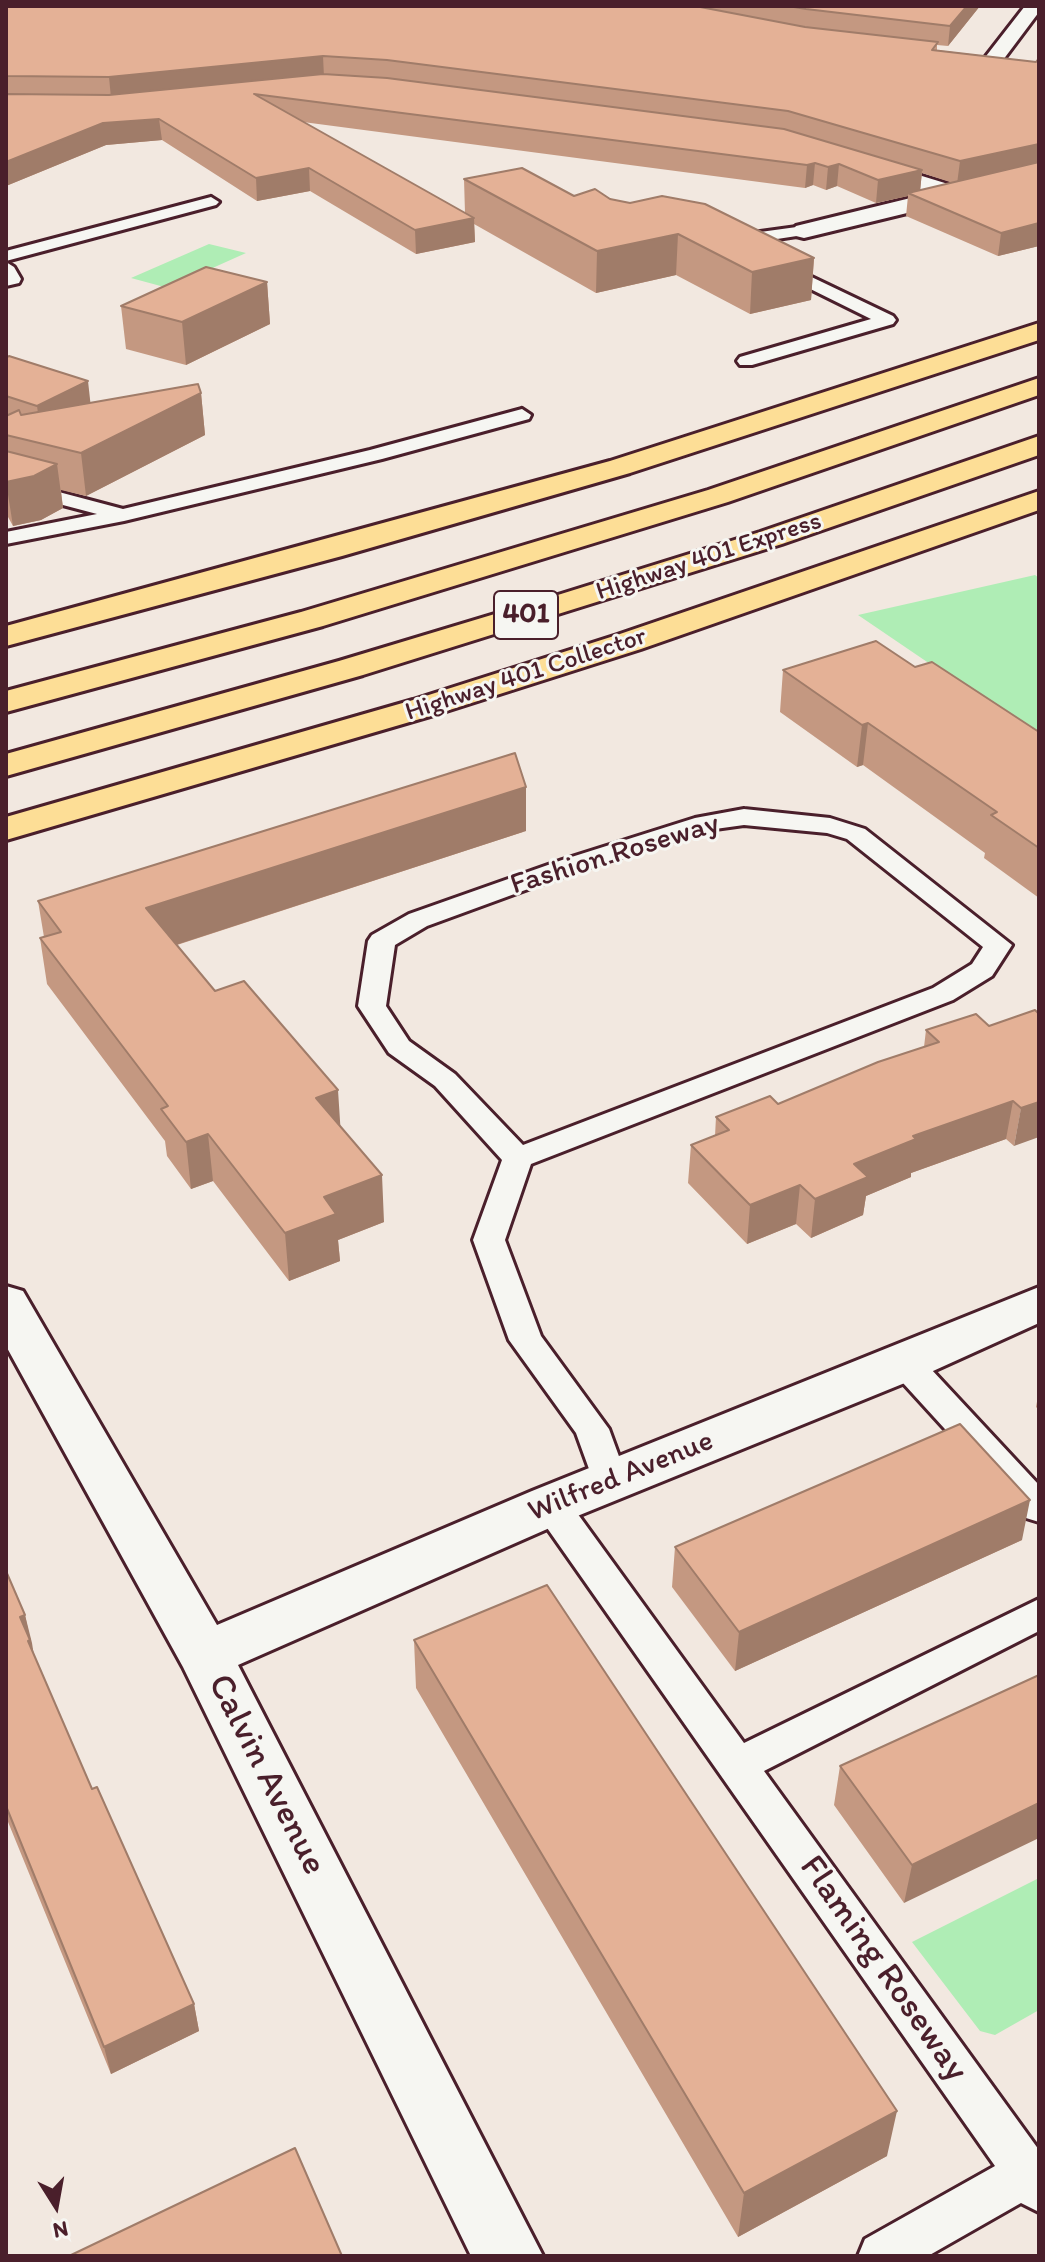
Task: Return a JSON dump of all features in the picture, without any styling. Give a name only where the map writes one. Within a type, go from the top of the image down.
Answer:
[{"type":"highway","points":[[6,636],[620,467],[1039,331]]},
{"type":"highway","name":"Highway 401 Express","points":[[6,702],[312,619],[688,505],[1039,386]]},
{"type":"highway","name":"Highway 401 Express","points":[[6,765],[351,668],[545,609],[771,538],[1039,445]]},
{"type":"highway","name":"Highway 401 Collector","points":[[6,829],[439,703],[672,628],[1039,500]]},
{"type":"highway","points":[[6,856],[357,753],[656,657],[978,523]]},
{"type":"highway","points":[[6,625],[218,580]]},
{"type":"street","points":[[994,60],[1034,6]]},
{"type":"street","points":[[846,159],[960,195]]},
{"type":"street","points":[[798,244],[859,215],[960,195],[1039,174]]},
{"type":"street","name":"Calvin Avenue","points":[[6,1303],[205,1655],[508,2256]]},
{"type":"street","name":"Wilfred Avenue","points":[[205,1655],[551,1505],[905,1363],[1039,1304]]},
{"type":"lane","points":[[6,256],[211,202]]},
{"type":"lane","points":[[746,361],[887,320],[720,240],[798,244]]},
{"type":"lane","points":[[764,259],[798,244]]},
{"type":"lane","points":[[6,267],[13,279],[6,281]]},
{"type":"lane","points":[[6,538],[124,515],[375,455],[522,415]]},
{"type":"lane","points":[[6,484],[124,515]]},
{"type":"lane","name":"Fashion Roseway","points":[[744,817],[771,818],[830,826],[856,834],[998,945],[982,970],[943,994],[518,1158],[445,1080],[399,1047],[372,1006],[382,941],[418,920],[571,865],[704,823],[744,817]]},
{"type":"lane","points":[[518,1158],[489,1240],[526,1340],[592,1429],[610,1481]]},
{"type":"lane","points":[[905,1363],[1039,1508]]},
{"type":"lane","name":"Flaming Roseway","points":[[551,1505],[1033,2181],[882,2256]]},
{"type":"lane","points":[[738,1765],[1039,1614]]},
{"type":"green space","points":[[209,244],[246,253],[168,288],[131,278]]},
{"type":"green space","points":[[1035,575],[1039,578],[1039,738],[858,615]]},
{"type":"green space","points":[[1039,1878],[1039,2010],[995,2035],[980,2031],[912,1942]]},
{"type":"building","points":[[6,6],[695,6],[805,27],[938,42],[932,50],[1036,62],[1039,58],[1039,144],[960,161],[788,111],[387,60],[323,56],[109,77],[6,76]]},
{"type":"building","points":[[788,6],[967,6],[950,26]]},
{"type":"building","points":[[323,74],[387,78],[784,129],[922,170],[878,180],[839,164],[828,167],[815,163],[807,165],[254,94],[474,218],[415,230],[309,168],[256,178],[159,119],[103,123],[6,162],[6,94],[109,95]]},
{"type":"building","points":[[1039,162],[1039,223],[1001,233],[908,193]]},
{"type":"building","points":[[522,168],[574,196],[595,189],[610,199],[630,203],[662,196],[705,204],[814,258],[752,272],[678,234],[597,251],[464,179]]},
{"type":"building","points":[[206,267],[267,282],[182,322],[121,306]]},
{"type":"building","points":[[9,356],[88,381],[37,406],[6,396],[6,358]]},
{"type":"building","points":[[198,384],[201,393],[81,453],[6,435],[6,416],[19,410],[21,415]]},
{"type":"building","points":[[6,451],[57,464],[34,476],[6,482]]},
{"type":"building","points":[[876,641],[915,667],[932,662],[1039,732],[1039,848],[991,815],[997,812],[868,723],[862,725],[783,670]]},
{"type":"building","points":[[515,753],[526,787],[146,908],[215,991],[244,981],[338,1090],[316,1098],[382,1175],[324,1197],[336,1214],[285,1233],[208,1134],[186,1142],[161,1109],[168,1106],[40,938],[61,932],[38,901]]},
{"type":"building","points":[[1035,1010],[1039,1014],[1039,1102],[1021,1108],[1013,1101],[913,1136],[916,1139],[854,1164],[868,1177],[815,1199],[800,1185],[750,1205],[691,1145],[729,1130],[716,1117],[770,1096],[778,1104],[878,1062],[939,1042],[926,1030],[976,1014],[989,1026]]},
{"type":"building","points":[[960,1424],[1030,1500],[739,1632],[675,1547]]},
{"type":"building","points":[[6,1571],[25,1615],[20,1617],[28,1641],[92,1789],[97,1787],[194,2004],[104,2047],[6,1806]]},
{"type":"building","points":[[547,1585],[897,2111],[744,2193],[414,1640]]},
{"type":"building","points":[[1039,1675],[1039,1803],[912,1865],[840,1766]]},
{"type":"building","points":[[295,2148],[342,2256],[69,2256]]}]
